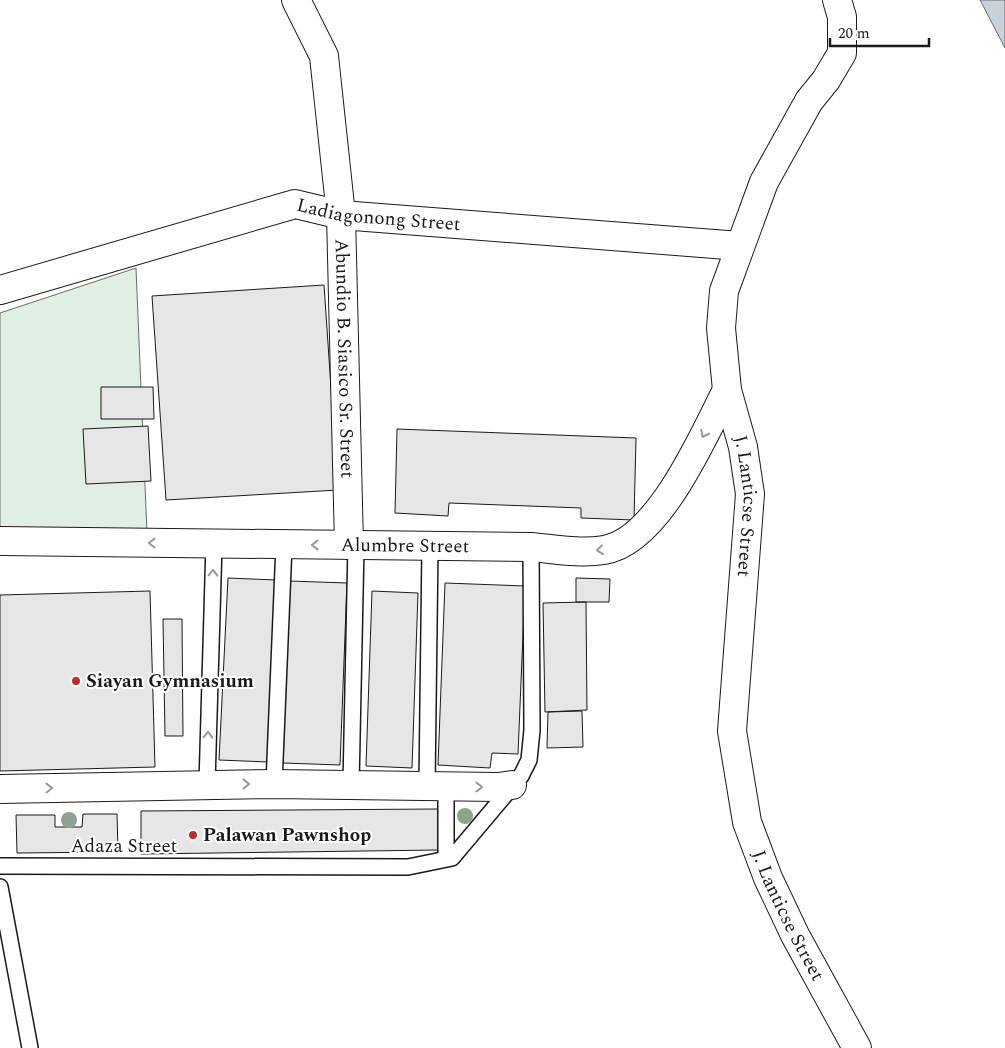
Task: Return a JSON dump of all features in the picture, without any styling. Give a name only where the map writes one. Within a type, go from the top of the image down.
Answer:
[{"type":"street","name":"Abundio B. Siasico Sr. Street","points":[[296,0],[324,56],[341,215],[352,545]]},
{"type":"street","name":"J. Lanticse Street","points":[[837,0],[842,18],[842,53],[826,80],[809,101],[764,182],[724,291],[721,328],[727,390],[743,447],[750,494],[732,731],[746,822],[768,878],[795,935],[857,1048]]},
{"type":"street","name":"Ladiagonong Street","points":[[0,290],[295,204],[341,215],[740,246]]},
{"type":"street","name":"Alumbre Street","points":[[0,540],[531,547],[605,550],[627,541],[655,516],[685,471],[727,390]]},
{"type":"street","points":[[0,790],[207,784],[498,787],[512,785]]},
{"type":"lane","points":[[207,784],[214,544]]},
{"type":"lane","points":[[274,784],[284,545]]},
{"type":"lane","points":[[351,785],[352,545]]},
{"type":"lane","points":[[430,546],[436,786],[446,859]]},
{"type":"lane","name":"Adaza Street","points":[[0,866],[408,867],[452,858],[473,836],[521,776],[529,760],[532,730],[531,547]]},
{"type":"lane","points":[[0,887],[30,1048]]},
{"type":"green space","points":[[136,268],[147,533],[0,532],[0,313]]},
{"type":"shaded area","points":[[980,0],[1005,0],[1005,48]]},
{"type":"building","points":[[324,285],[338,490],[166,500],[152,296]]},
{"type":"building","points":[[101,387],[153,387],[154,419],[101,419]]},
{"type":"building","points":[[148,426],[151,481],[86,484],[83,429]]},
{"type":"building","points":[[397,429],[636,438],[634,520],[581,518],[581,508],[449,503],[448,516],[395,513]]},
{"type":"building","points":[[228,578],[276,580],[268,762],[219,760]]},
{"type":"building","points":[[576,578],[610,579],[609,602],[576,602]]},
{"type":"building","points":[[289,581],[347,583],[340,765],[283,763]]},
{"type":"building","points":[[445,583],[525,586],[518,754],[492,753],[490,768],[438,765]]},
{"type":"building","name":"Siayan Gymnasium","points":[[150,591],[155,767],[0,771],[0,595]]},
{"type":"building","points":[[372,591],[418,593],[412,768],[366,766]]},
{"type":"building","points":[[586,602],[587,710],[545,712],[543,603]]},
{"type":"building","points":[[163,619],[182,619],[183,736],[165,736]]},
{"type":"building","points":[[582,711],[583,747],[547,748],[548,712]]},
{"type":"building","points":[[438,809],[439,850],[141,854],[141,811]]},
{"type":"building","points":[[83,814],[117,814],[118,852],[17,853],[16,815],[55,815],[55,827],[82,827]]},
{"type":"place","name":"Siayan Gymnasium","points":[[76,681]]},
{"type":"place","name":"Palawan Pawnshop","points":[[193,835]]}]
